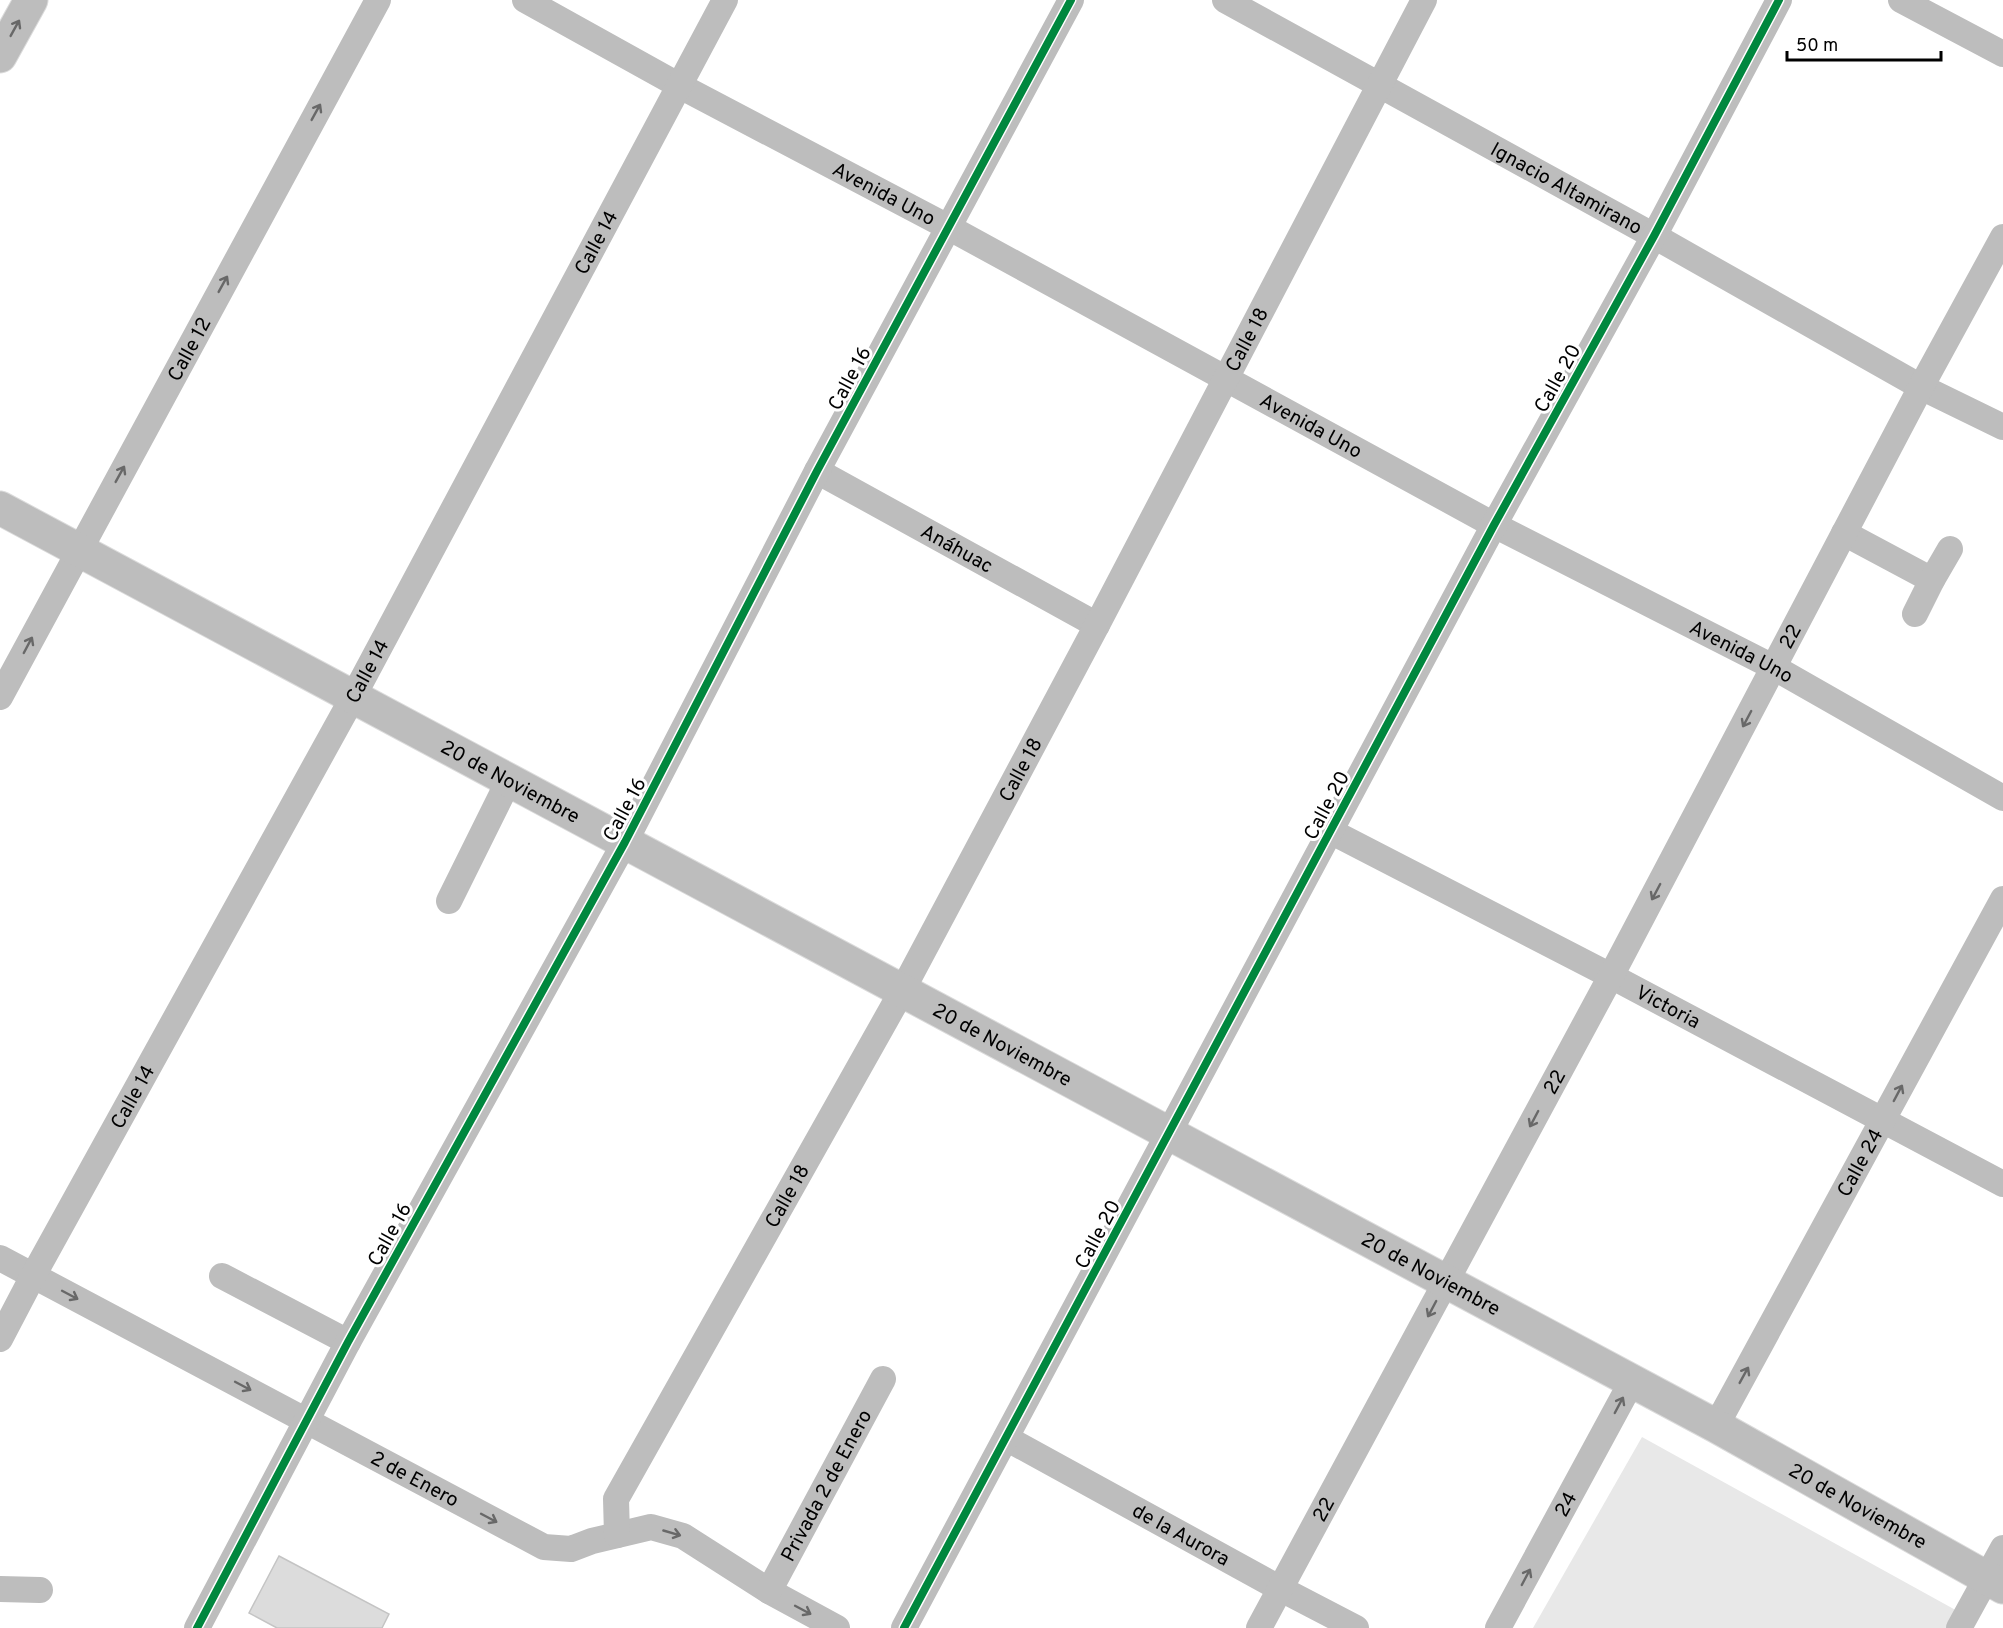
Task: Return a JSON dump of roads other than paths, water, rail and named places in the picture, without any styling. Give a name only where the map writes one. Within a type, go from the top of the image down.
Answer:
[{"type":"main road","points":[[0,56],[31,0]]},
{"type":"main road","name":"20 de Noviembre","points":[[0,508],[1716,1426],[1995,1583]]},
{"type":"street","name":"Calle 12","points":[[0,697],[378,0]]},
{"type":"street","name":"Avenida Uno","points":[[525,0],[680,86],[948,227],[1227,378],[1494,525],[1775,668],[2003,798]]},
{"type":"street","name":"Calle 14","points":[[0,1339],[352,697],[725,0]]},
{"type":"street","name":"Calle 16","points":[[197,1628],[348,1342],[625,842],[817,471],[1071,0]]},
{"type":"street","name":"Ignacio Altamirano","points":[[1225,0],[1654,236],[1921,387],[2003,427]]},
{"type":"street","name":"Calle 18","points":[[618,1534],[616,1499],[902,990],[1097,625],[1424,0]]},
{"type":"street","name":"Calle 20","points":[[904,1628],[1494,525],[1654,236],[1779,0]]},
{"type":"street","points":[[1901,0],[2003,54]]},
{"type":"street","name":"22","points":[[1259,1628],[1611,976],[1921,387],[2003,237]]},
{"type":"street","name":"Anáhuac","points":[[817,471],[1097,625]]},
{"type":"street","points":[[1844,533],[1932,580]]},
{"type":"street","points":[[1915,614],[1950,549]]},
{"type":"street","points":[[449,901],[509,780]]},
{"type":"street","name":"Victoria","points":[[1330,831],[1611,976],[2003,1184]]},
{"type":"street","name":"Calle 24","points":[[1716,1426],[2003,898]]},
{"type":"street","name":"2 de Enero","points":[[0,1258],[544,1547],[571,1549],[592,1540],[651,1527],[682,1536],[769,1591],[837,1628]]},
{"type":"street","points":[[222,1276],[348,1342]]},
{"type":"street","name":"Privada 2 de Enero","points":[[769,1591],[883,1379]]},
{"type":"street","name":"24","points":[[1498,1628],[1632,1381]]},
{"type":"street","name":"de la Aurora","points":[[1006,1438],[1356,1628]]},
{"type":"street","points":[[1959,1628],[1995,1583],[2003,1548]]},
{"type":"street","points":[[0,1589],[40,1590]]}]
